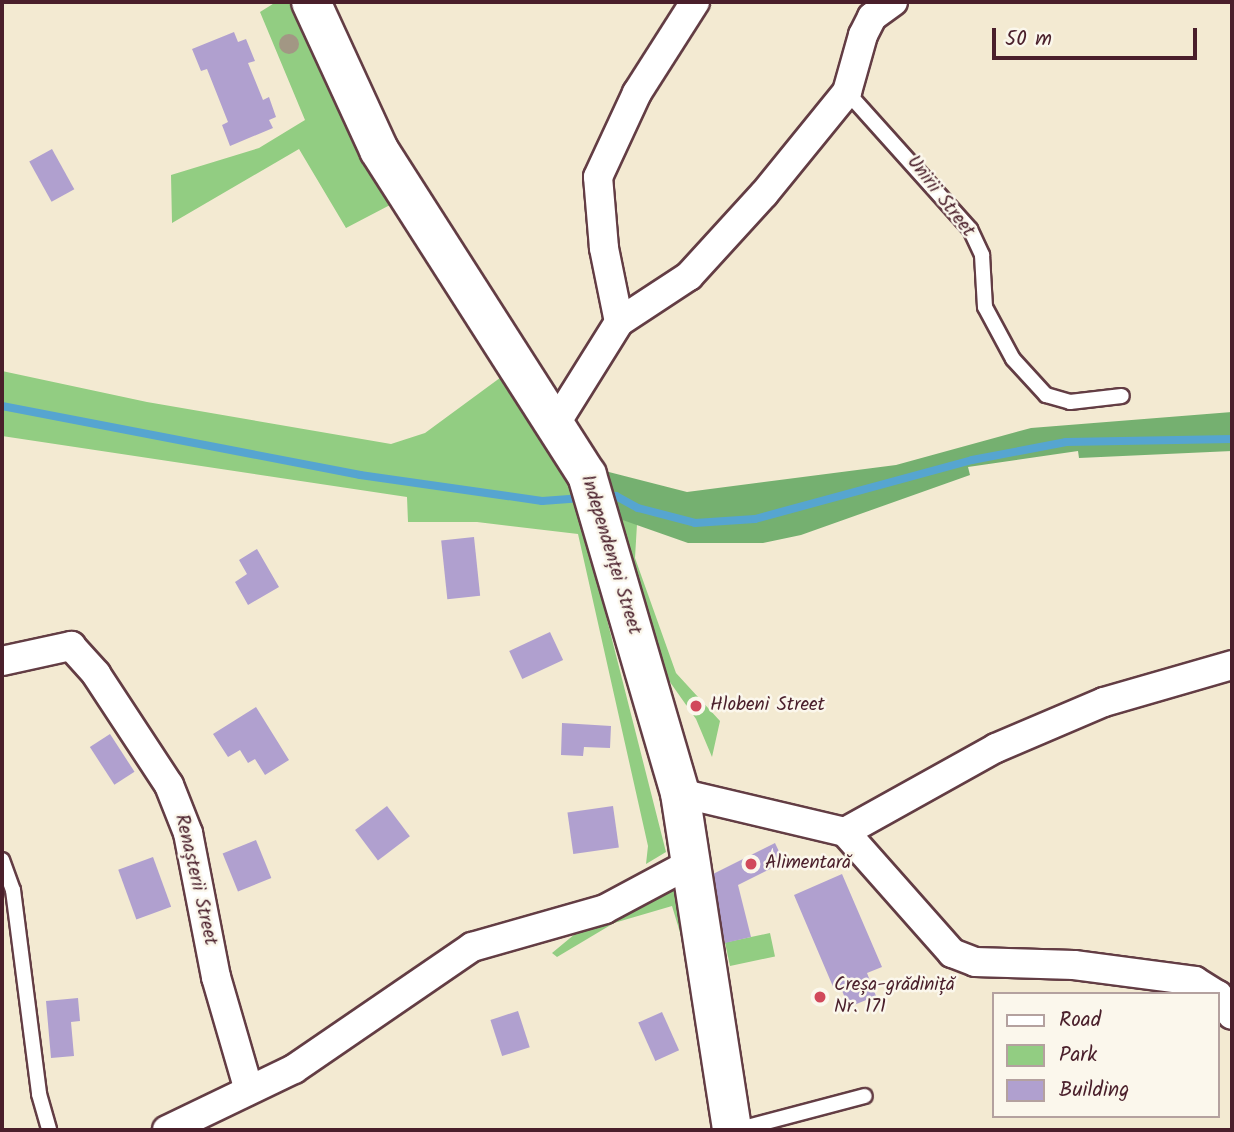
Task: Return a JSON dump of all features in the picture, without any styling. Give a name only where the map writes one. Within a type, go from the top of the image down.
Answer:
[{"type":"main road","name":"Independenței Street","points":[[311,2],[379,150],[587,475],[604,522],[680,793],[734,1130]]},
{"type":"street","points":[[619,322],[604,248],[598,177],[637,93],[693,2]]},
{"type":"street","points":[[556,423],[619,322],[689,276],[847,92],[863,35],[872,17],[893,2]]},
{"type":"street","name":"Renașterii Street","points":[[2,661],[71,646],[96,674],[169,785],[188,833],[216,977],[248,1087]]},
{"type":"street","points":[[845,832],[996,748],[1104,702],[1232,665]]},
{"type":"street","points":[[680,793],[845,832],[952,953],[975,962],[1074,965],[1195,981],[1214,992]]},
{"type":"street","points":[[167,1130],[248,1087],[294,1069],[472,947],[606,909],[693,862]]},
{"type":"street","points":[[1220,998],[1232,1015]]},
{"type":"lane","name":"Unirii Street","points":[[847,92],[970,229],[982,255],[985,306],[1013,359],[1046,395],[1070,402],[1122,396]]},
{"type":"lane","points":[[2,860],[13,890],[40,1094],[49,1130]]},
{"type":"lane","points":[[734,1130],[865,1096]]},
{"type":"green space","points":[[276,2],[294,2],[390,205],[346,228],[299,149],[172,223],[171,175],[259,148],[305,120],[260,12]]},
{"type":"green space","points":[[2,371],[147,402],[391,444],[425,433],[508,372],[570,474],[666,852],[646,864],[648,846],[578,534],[477,522],[408,522],[407,497],[2,436]]},
{"type":"green space","points":[[1232,412],[1232,451],[1079,458],[1078,451],[968,467],[970,475],[801,535],[763,543],[688,543],[614,517],[601,470],[687,492],[896,465],[1031,428]]},
{"type":"green space","points":[[614,517],[637,524],[635,558],[676,673],[720,721],[712,757],[696,719],[653,658]]},
{"type":"green space","points":[[674,887],[693,944],[685,949],[672,906],[614,923],[557,957],[552,953],[581,929]]},
{"type":"green space","points":[[770,933],[775,956],[730,966],[725,943]]},
{"type":"building","points":[[234,32],[238,42],[246,39],[255,61],[248,63],[263,100],[269,97],[276,117],[269,120],[273,128],[230,146],[222,125],[228,122],[207,69],[201,71],[192,49]]},
{"type":"building","points":[[52,149],[74,189],[52,202],[29,162]]},
{"type":"building","points":[[474,537],[480,596],[447,599],[441,540]]},
{"type":"building","points":[[257,549],[279,587],[248,605],[235,582],[247,574],[239,560]]},
{"type":"building","points":[[550,632],[563,660],[522,679],[509,651]]},
{"type":"building","points":[[256,707],[289,760],[265,775],[255,759],[248,763],[240,750],[228,757],[213,734]]},
{"type":"building","points":[[562,723],[611,726],[610,748],[584,747],[583,756],[561,755]]},
{"type":"building","points":[[110,734],[135,772],[114,785],[90,747]]},
{"type":"building","points":[[387,806],[410,836],[378,860],[355,830]]},
{"type":"building","points":[[613,806],[619,848],[573,854],[567,812]]},
{"type":"building","points":[[256,840],[271,878],[238,892],[223,853]]},
{"type":"building","points":[[775,843],[784,862],[738,885],[751,937],[725,943],[711,875]]},
{"type":"building","points":[[153,857],[171,907],[136,919],[118,870]]},
{"type":"building","points":[[842,874],[882,967],[867,973],[876,996],[849,1007],[840,986],[834,989],[794,895]]},
{"type":"building","points":[[78,998],[80,1021],[71,1022],[74,1056],[51,1058],[46,1001]]},
{"type":"building","points":[[518,1011],[530,1047],[502,1056],[490,1020]]},
{"type":"building","points":[[662,1012],[679,1050],[655,1061],[638,1023]]},
{"type":"waterway","points":[[2,406],[360,475],[542,501],[583,498]]},
{"type":"waterway","points":[[603,497],[616,496],[638,508],[695,523],[755,519],[972,460],[1066,442],[1232,439]]},
{"type":"place","name":"Hlobeni Street","points":[[696,706]]},
{"type":"place","name":"Alimentară","points":[[751,864]]},
{"type":"place","name":"Creșa-grădiniță Nr. 171","points":[[820,997]]}]
